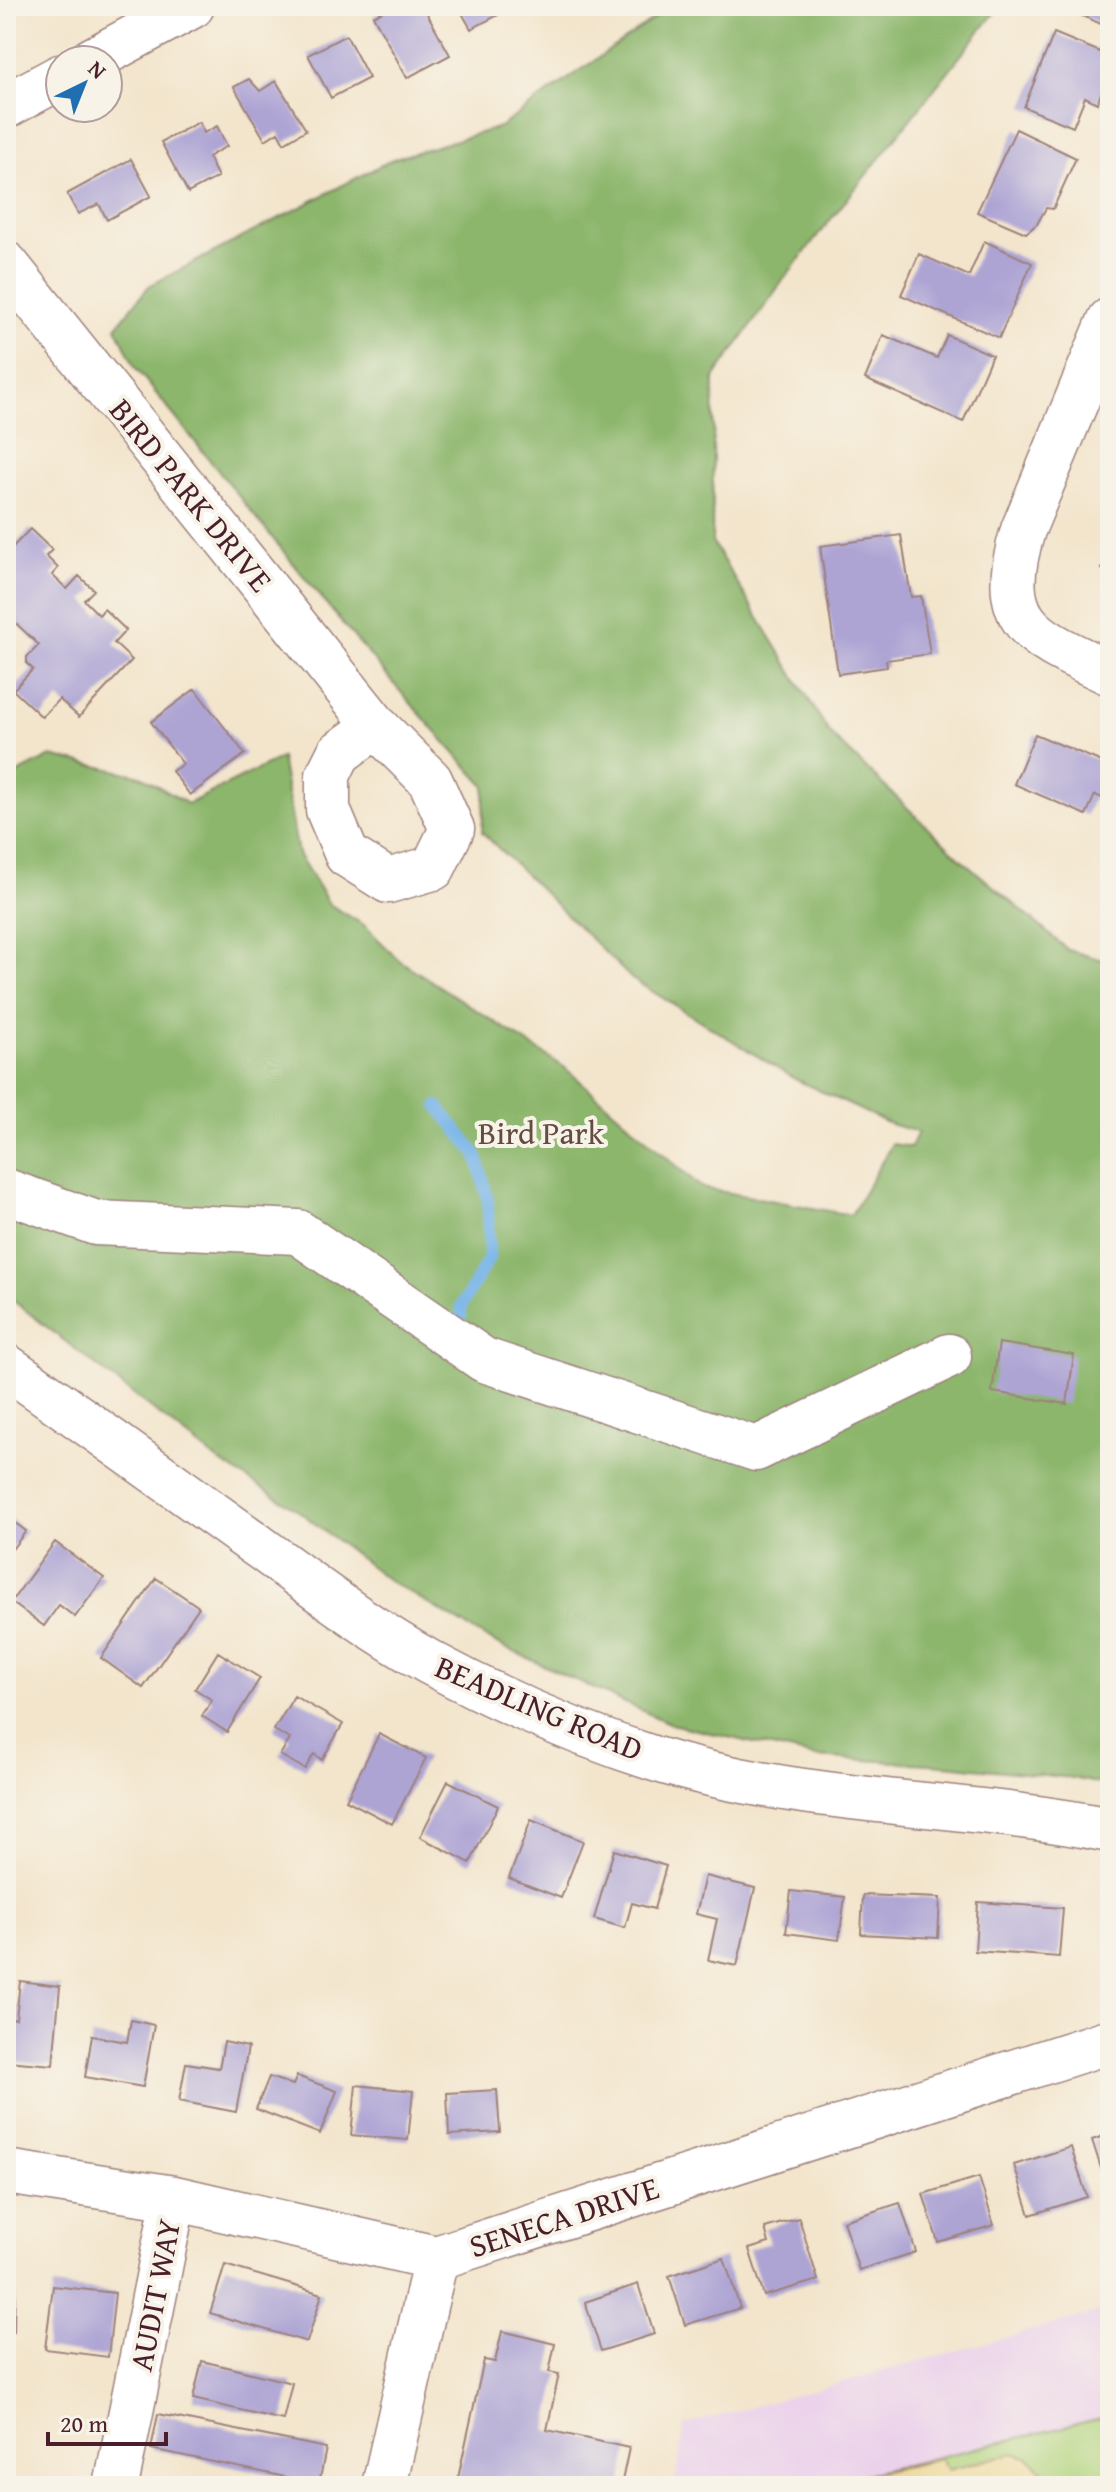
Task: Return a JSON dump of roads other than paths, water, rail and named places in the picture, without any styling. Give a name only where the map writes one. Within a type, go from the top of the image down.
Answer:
[{"type":"street","points":[[122,44],[192,6]]},
{"type":"street","points":[[6,106],[44,86]]},
{"type":"street","name":"BIRD PARK DRIVE","points":[[6,264],[376,726]]},
{"type":"street","points":[[1110,320],[1023,530],[1012,565],[1014,599],[1026,627],[1050,644],[1110,673]]},
{"type":"street","points":[[6,1191],[96,1223],[298,1232],[484,1360],[756,1449],[949,1356]]},
{"type":"street","name":"BEADLING ROAD","points":[[6,1366],[355,1616],[427,1661],[516,1705],[656,1759],[737,1779],[827,1796],[1064,1821],[1110,1830]]},
{"type":"street","name":"SENECA DRIVE","points":[[6,2172],[174,2198],[436,2258],[1110,2041]]},
{"type":"street","name":"AUDIT WAY","points":[[116,2486],[174,2198]]},
{"type":"street","points":[[384,2486],[436,2258]]},
{"type":"waterway","points":[[438,1106],[477,1155],[488,1201],[489,1258],[462,1305],[459,1327]]},
{"type":"park label","name":"Bird Park","points":[[541,1133]]}]
